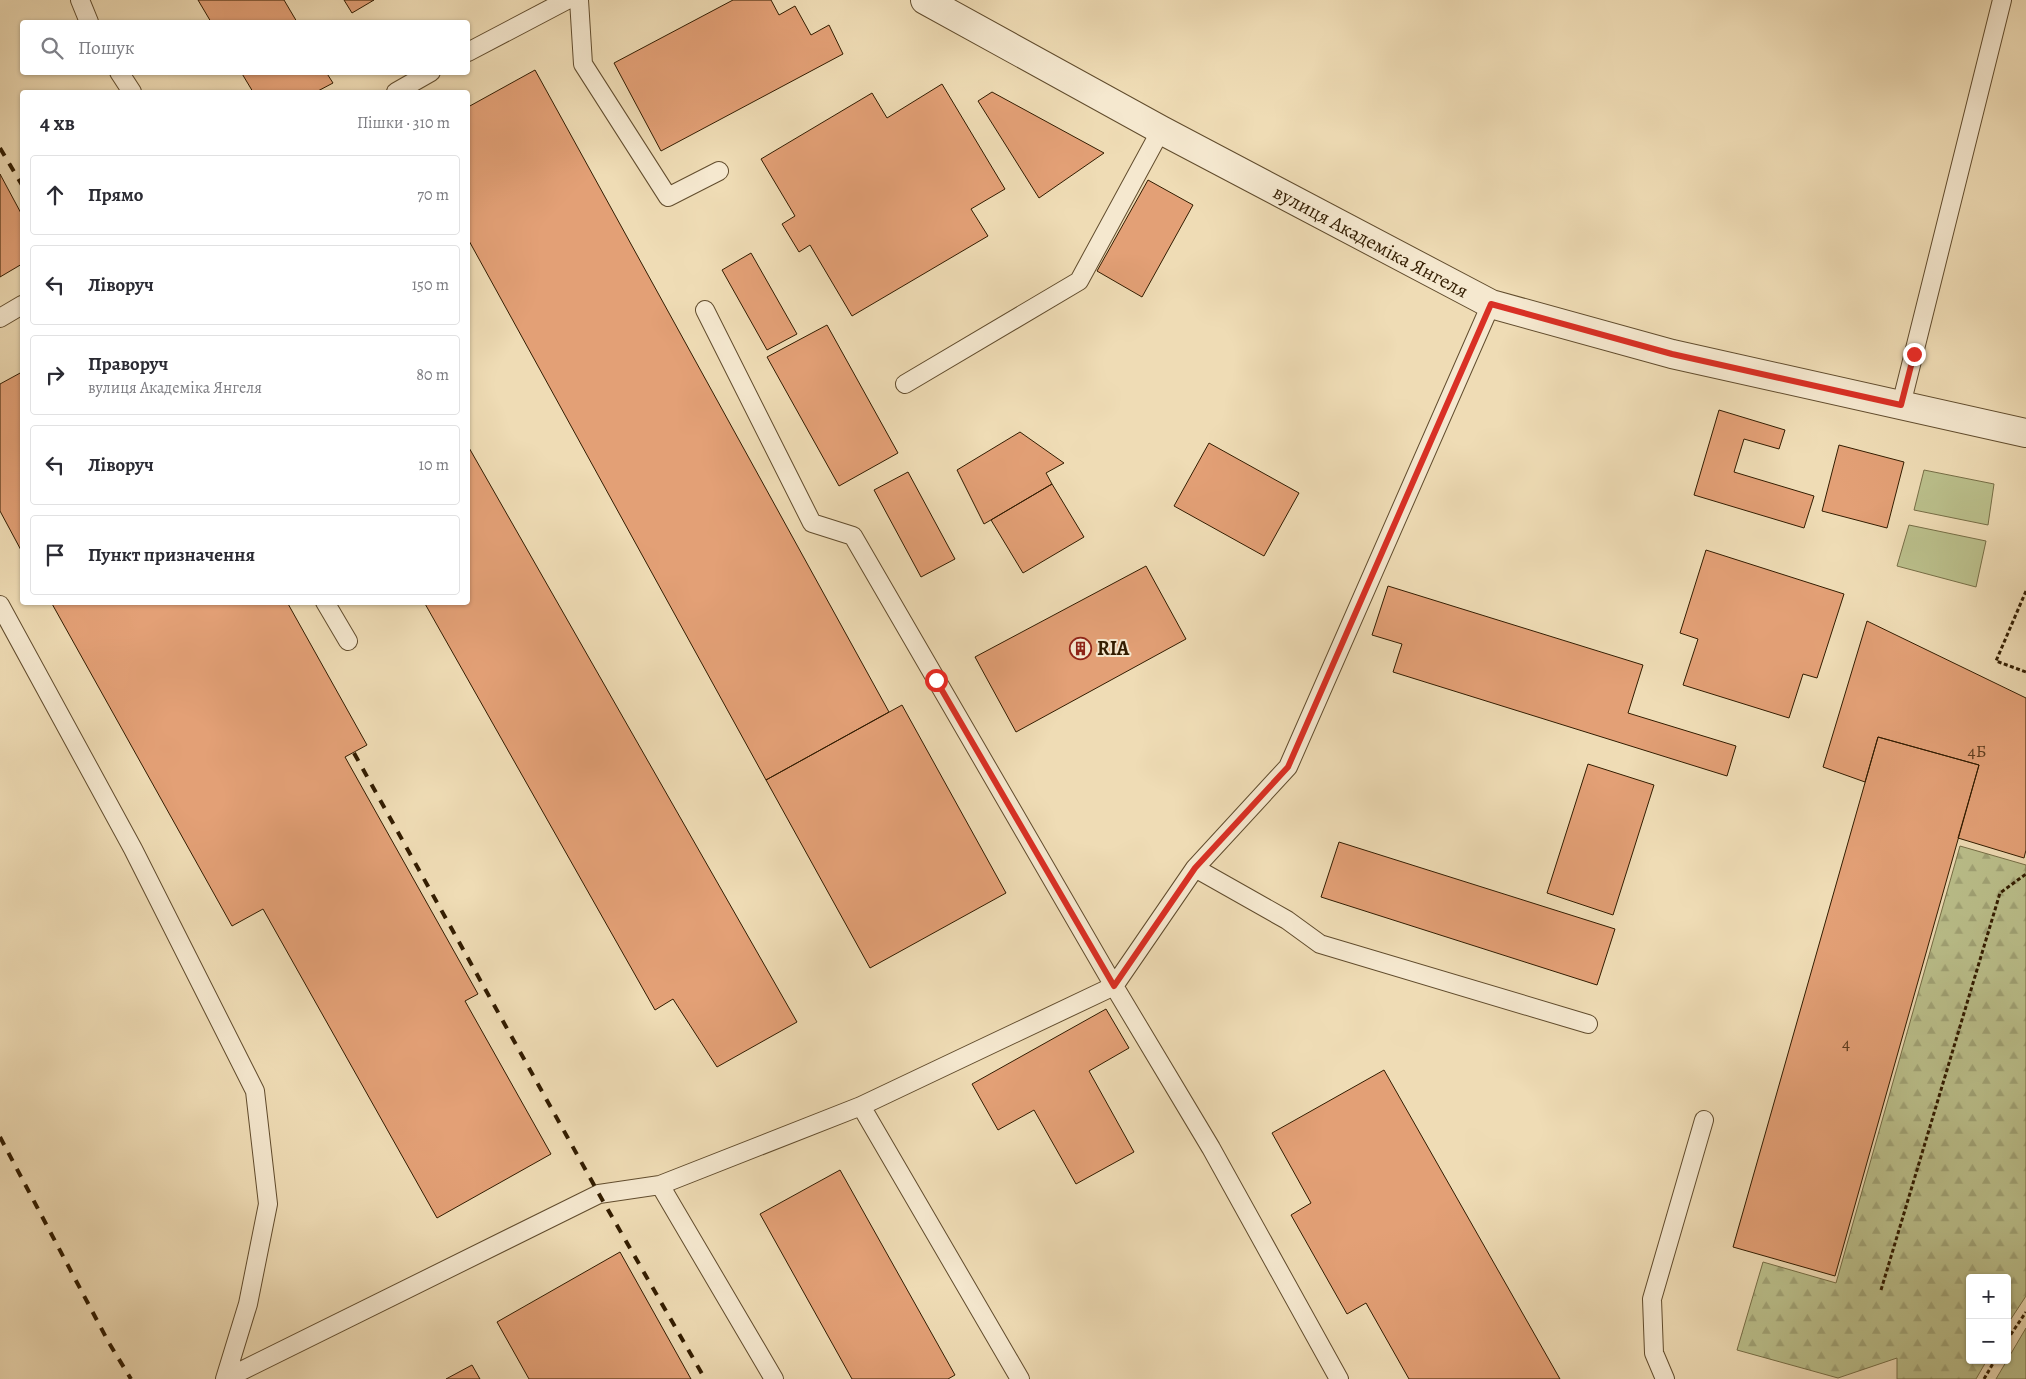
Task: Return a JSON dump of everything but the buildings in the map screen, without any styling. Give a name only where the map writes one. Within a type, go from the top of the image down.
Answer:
[{"type":"street","name":"вулиця Академіка Янгеля","points":[[925,0],[1161,130],[1491,304],[1672,354],[2026,433]]},
{"type":"lane","points":[[80,0],[88,20]]},
{"type":"lane","points":[[470,51],[567,0]]},
{"type":"lane","points":[[579,0],[582,64],[668,197],[720,171]]},
{"type":"lane","points":[[1901,405],[2002,0]]},
{"type":"lane","points":[[122,75],[131,90]]},
{"type":"lane","points":[[400,90],[426,75]]},
{"type":"lane","points":[[905,384],[1079,281],[1161,130]]},
{"type":"lane","points":[[225,1379],[599,1194],[660,1185],[861,1106],[1114,986],[1195,868],[1288,767],[1491,304]]},
{"type":"lane","points":[[0,318],[20,306]]},
{"type":"lane","points":[[705,310],[812,523],[853,536],[1114,986],[1211,1148],[1339,1379]]},
{"type":"lane","points":[[0,605],[133,849],[255,1091],[268,1204],[248,1304],[225,1379]]},
{"type":"lane","points":[[327,605],[348,641]]},
{"type":"lane","points":[[1195,868],[1286,920],[1320,944],[1588,1024]]},
{"type":"lane","points":[[861,1106],[1020,1379]]},
{"type":"lane","points":[[1665,1379],[1654,1353],[1652,1299],[1704,1120]]},
{"type":"lane","points":[[660,1185],[774,1379]]},
{"type":"path","points":[[2026,590],[1996,661],[2026,672]]},
{"type":"path","points":[[1881,1290],[2000,892],[2026,874]]},
{"type":"path","points":[[2011,1334],[2026,1312]]},
{"type":"path","points":[[1984,1379],[1993,1364]]},
{"type":"green space","points":[[1924,470],[1994,484],[1988,525],[1914,510]]},
{"type":"green space","points":[[1909,525],[1986,541],[1976,587],[1897,566]]},
{"type":"green space","points":[[1960,846],[2026,865],[2026,1296],[2011,1319],[2011,1274],[1966,1274],[1966,1364],[1985,1364],[1976,1379],[1897,1379],[1897,1358],[1838,1378],[1737,1350],[1763,1262],[1836,1283]]},
{"type":"green space","points":[[2026,1328],[2026,1379],[1996,1379],[2005,1364],[2011,1364],[2011,1354]]},
{"type":"railway","points":[[0,148],[20,182]]},
{"type":"railway","points":[[354,753],[599,1194],[705,1379]]},
{"type":"railway","points":[[0,1137],[109,1343],[131,1379]]},
{"type":"place","name":"RIA","points":[[1081,648]]},
{"type":"route","points":[[936,680],[1114,986],[1195,868],[1288,767],[1491,304],[1672,354],[1901,405],[1914,354]]}]
